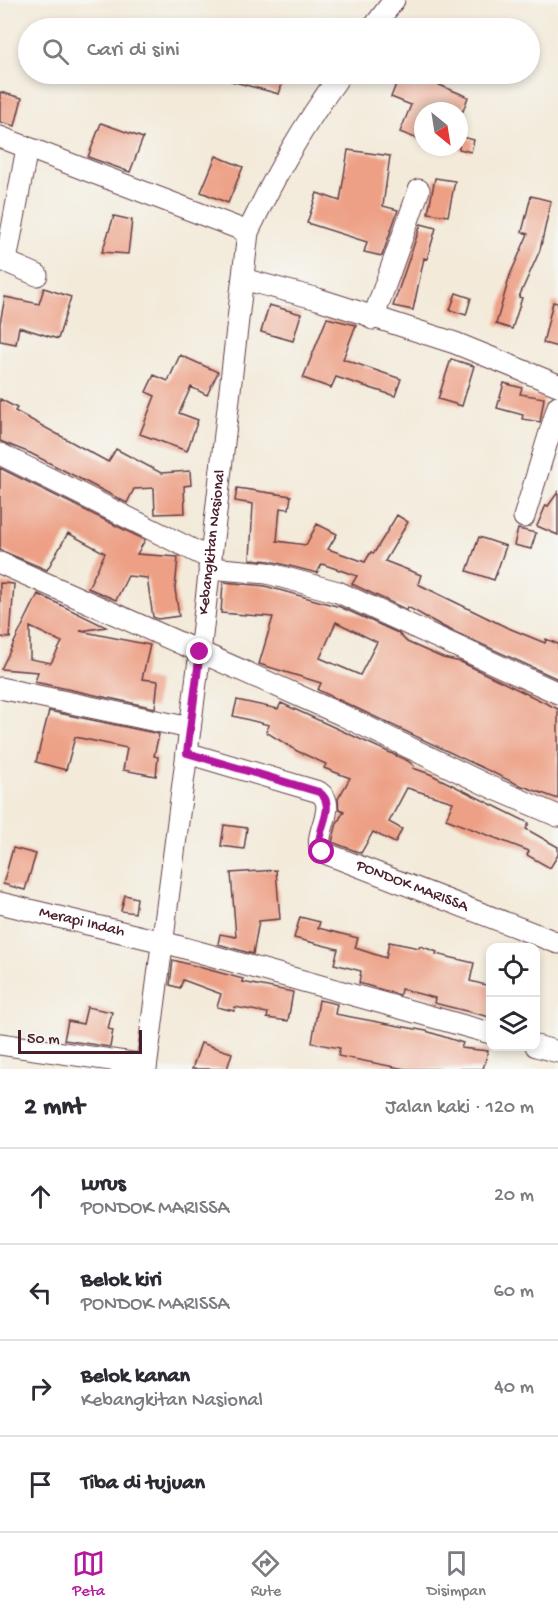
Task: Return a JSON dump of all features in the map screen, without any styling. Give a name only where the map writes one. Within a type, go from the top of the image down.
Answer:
[{"type":"street","points":[[380,18],[394,0]]},
{"type":"street","name":"Kebangkitan Nasional","points":[[146,1067],[200,652],[248,232],[272,180],[302,128],[334,84]]},
{"type":"street","points":[[0,137],[248,232]]},
{"type":"street","points":[[27,148],[3,260],[37,275]]},
{"type":"street","points":[[373,319],[419,190]]},
{"type":"street","points":[[243,279],[318,299],[373,319],[455,343],[558,385]]},
{"type":"street","points":[[524,517],[558,406]]},
{"type":"street","points":[[0,454],[210,563],[267,573],[338,592],[558,693]]},
{"type":"street","points":[[0,563],[342,715],[493,788],[558,816]]},
{"type":"street","points":[[0,688],[190,728]]},
{"type":"street","name":"PONDOK MARISSA","points":[[187,753],[319,792],[325,797],[327,804],[318,844],[322,852],[558,942]]},
{"type":"street","name":"Merapi Indah","points":[[0,903],[163,942],[486,1032]]},
{"type":"street","points":[[0,1044],[146,1067]]},
{"type":"street","points":[[540,1047],[558,1052]]},
{"type":"building","points":[[242,84],[282,84],[279,94]]},
{"type":"building","points":[[396,84],[437,84],[468,97],[466,102],[414,102],[414,137],[400,132],[411,105],[391,97]]},
{"type":"building","points":[[0,92],[22,98],[15,126],[0,122]]},
{"type":"building","points":[[101,123],[143,138],[130,172],[88,157]]},
{"type":"building","points":[[468,138],[474,140],[471,152],[468,151]]},
{"type":"building","points":[[348,150],[390,156],[383,206],[398,210],[382,256],[364,252],[367,242],[307,223],[317,193],[340,201]]},
{"type":"building","points":[[216,156],[243,167],[228,203],[201,192]]},
{"type":"building","points":[[435,178],[455,181],[448,216],[428,213]]},
{"type":"building","points":[[531,196],[551,201],[540,250],[519,297],[522,298],[512,329],[496,324],[510,275],[528,234],[522,232]]},
{"type":"building","points":[[114,216],[132,220],[128,254],[102,252]]},
{"type":"building","points":[[421,224],[436,228],[427,259],[424,258],[413,310],[393,306]]},
{"type":"building","points":[[44,288],[71,297],[58,339],[19,327],[16,344],[0,341],[0,323],[5,297],[39,304]]},
{"type":"building","points":[[456,293],[471,298],[466,315],[450,310]]},
{"type":"building","points":[[553,302],[558,303],[558,347],[543,343]]},
{"type":"building","points":[[269,305],[301,314],[293,341],[261,332]]},
{"type":"building","points":[[327,318],[356,325],[343,359],[401,379],[395,396],[336,377],[331,388],[303,378]]},
{"type":"building","points":[[180,355],[218,372],[207,395],[191,387],[179,413],[198,420],[187,451],[140,434],[155,396],[146,392],[154,375],[168,381]]},
{"type":"building","points":[[451,359],[474,366],[462,406],[438,399]]},
{"type":"building","points":[[504,383],[522,388],[520,394],[544,398],[540,422],[522,419],[523,415],[497,408]]},
{"type":"building","points":[[0,399],[17,408],[15,411],[108,462],[116,449],[161,473],[190,471],[191,485],[184,486],[185,513],[155,514],[154,488],[134,489],[127,503],[30,453],[0,441]]},
{"type":"building","points":[[0,468],[145,540],[137,554],[178,557],[175,589],[179,616],[158,619],[153,617],[147,578],[128,576],[116,600],[88,588],[105,553],[68,533],[47,570],[0,550]]},
{"type":"building","points":[[237,488],[291,496],[289,509],[280,508],[277,541],[306,545],[317,524],[337,534],[328,549],[365,562],[371,552],[374,553],[397,515],[408,522],[385,561],[421,575],[418,584],[506,627],[545,643],[546,639],[558,644],[558,679],[444,627],[408,607],[407,610],[352,584],[357,576],[322,564],[317,573],[270,561],[250,559],[253,504],[235,501]]},
{"type":"building","points":[[558,492],[558,535],[537,526],[546,505],[548,506]]},
{"type":"building","points":[[518,529],[536,533],[531,549],[514,545]]},
{"type":"building","points":[[479,537],[506,546],[494,580],[467,571]]},
{"type":"building","points":[[223,582],[265,586],[340,607],[398,633],[407,642],[443,658],[461,662],[558,709],[558,799],[517,784],[318,690],[321,683],[259,664],[273,617],[221,613]],"holes":[[[336,622],[377,642],[360,675],[320,658]]]},
{"type":"building","points":[[0,583],[14,584],[10,638],[0,637]]},
{"type":"building","points":[[38,594],[106,627],[80,631],[150,645],[142,679],[158,681],[155,708],[35,682],[38,672],[1,669]],"holes":[[[30,627],[62,642],[51,663],[30,659]]]},
{"type":"building","points":[[237,700],[278,709],[281,703],[408,761],[414,766],[413,768],[430,774],[529,823],[526,829],[558,847],[558,855],[550,868],[527,855],[529,851],[446,819],[453,802],[407,788],[389,822],[402,829],[395,843],[373,832],[361,853],[332,842],[337,823],[344,811],[339,809],[338,799],[350,778],[324,768],[326,764],[297,751],[266,732],[269,725],[233,716]]},
{"type":"building","points":[[49,711],[159,734],[154,756],[158,757],[156,776],[123,770],[127,748],[75,737],[66,770],[36,762]]},
{"type":"building","points":[[224,825],[247,828],[244,849],[221,846]]},
{"type":"building","points":[[13,848],[36,854],[25,890],[3,884]]},
{"type":"building","points":[[276,870],[280,919],[259,921],[253,954],[218,944],[220,934],[236,937],[231,873]]},
{"type":"building","points":[[125,895],[137,898],[135,913],[121,911]]},
{"type":"building","points":[[300,917],[320,922],[318,928],[358,938],[355,948],[386,958],[389,942],[419,948],[420,946],[437,952],[436,954],[474,963],[470,981],[486,985],[486,1016],[434,1003],[435,998],[401,989],[400,995],[359,983],[361,971],[334,964],[338,949],[294,938]]},
{"type":"building","points":[[173,960],[243,979],[242,982],[293,992],[288,1021],[267,1018],[268,1013],[235,1007],[234,1011],[217,1007],[221,994],[183,980],[180,988],[170,985]]},
{"type":"building","points":[[319,1000],[337,1004],[335,1014],[426,1031],[463,1043],[461,1048],[488,1051],[483,1069],[405,1069],[338,1056],[340,1048],[312,1043]]},
{"type":"building","points":[[87,1007],[112,1012],[108,1029],[113,1030],[110,1047],[64,1040],[68,1021],[83,1024]]},
{"type":"building","points":[[201,1043],[232,1053],[227,1069],[192,1069]]},
{"type":"route","points":[[200,652],[187,753],[319,792],[325,797],[327,804],[318,844],[322,852]]}]
